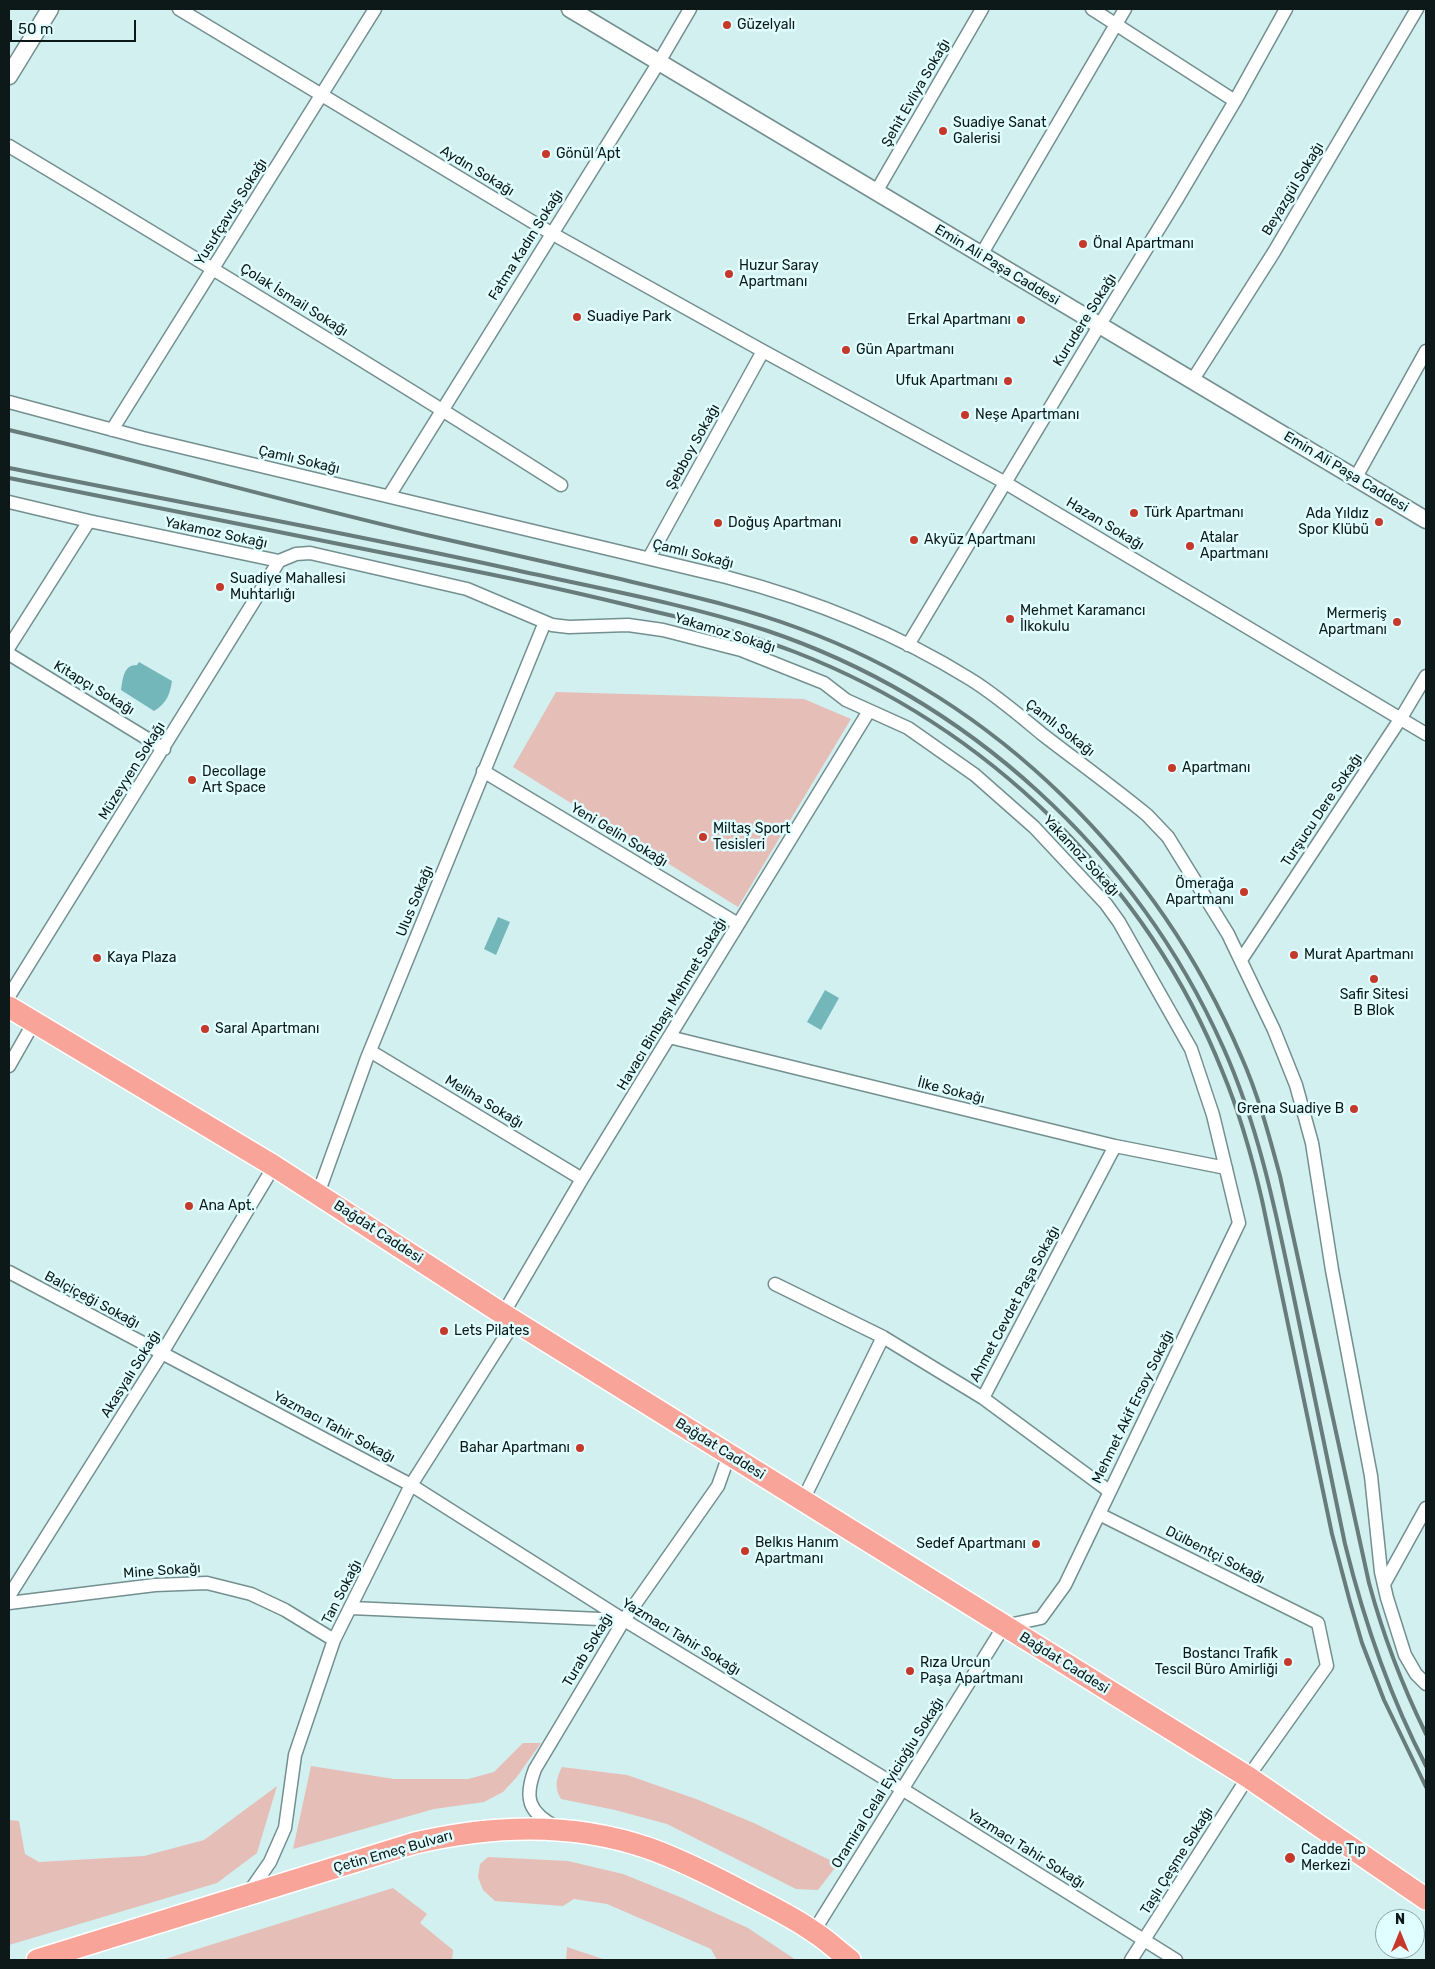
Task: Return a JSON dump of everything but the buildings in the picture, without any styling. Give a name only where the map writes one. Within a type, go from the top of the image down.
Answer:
[{"type":"main road","name":"Bağdat Caddesi","points":[[9,1007],[274,1166],[509,1317],[1248,1778],[1426,1899]]},
{"type":"main road","name":"Çetin Emeç Bulvarı","points":[[37,1960],[415,1843],[475,1831],[503,1829],[564,1831],[620,1840],[674,1858],[725,1882],[814,1931],[850,1960]]},
{"type":"street","points":[[9,76],[50,9]]},
{"type":"street","name":"Aydın Sokağı","points":[[179,9],[551,233],[763,351]]},
{"type":"street","name":"Yusufçavuş Sokağı","points":[[112,430],[375,9]]},
{"type":"street","name":"Emin Ali Paşa Caddesi","points":[[570,9],[1426,520]]},
{"type":"street","name":"Fatma Kadın Sokağı","points":[[388,496],[659,62],[690,9]]},
{"type":"street","name":"Şehit Evliya Sokağı","points":[[876,192],[982,9]]},
{"type":"street","points":[[1092,9],[1235,101]]},
{"type":"street","points":[[981,255],[1125,9]]},
{"type":"street","name":"Kurudere Sokağı","points":[[908,645],[1004,482],[1178,199],[1286,9]]},
{"type":"street","name":"Beyazgül Sokağı","points":[[1192,381],[1274,252],[1417,9]]},
{"type":"street","name":"Çolak İsmail Sokağı","points":[[9,146],[442,408],[561,485]]},
{"type":"street","name":"Hazan Sokağı","points":[[763,351],[1004,482],[1426,734]]},
{"type":"street","name":"Şebboy Sokağı","points":[[649,558],[763,351]]},
{"type":"street","points":[[1356,477],[1426,351]]},
{"type":"street","name":"Çamlı Sokağı","points":[[9,402],[112,430],[738,580],[793,598],[842,616],[908,645],[949,666],[985,688],[1147,815],[1162,830],[1179,854],[1223,925],[1274,1030],[1290,1070],[1312,1143],[1339,1308],[1371,1476],[1384,1584],[1405,1655],[1416,1674],[1426,1684]]},
{"type":"street","name":"Yakamoz Sokağı","points":[[9,502],[279,561],[296,554],[310,553],[430,579],[477,593],[545,622],[569,627],[646,626],[723,645],[824,684],[846,700],[912,730],[985,782],[1030,823],[1106,904],[1119,922],[1191,1049],[1204,1083],[1226,1168]]},
{"type":"street","points":[[9,646],[89,521]]},
{"type":"street","name":"Müzeyyen Sokağı","points":[[9,996],[279,561]]},
{"type":"street","name":"Ulus Sokağı","points":[[318,1194],[370,1051],[545,622]]},
{"type":"street","name":"Kitapçı Sokağı","points":[[9,654],[164,749]]},
{"type":"street","name":"Turşucu Dere Sokağı","points":[[1241,960],[1402,718],[1426,676]]},
{"type":"street","name":"Havacı Binbaşı Mehmet Sokağı","points":[[509,1317],[582,1179],[869,711]]},
{"type":"street","name":"Yeni Gelin Sokağı","points":[[483,771],[738,924]]},
{"type":"street","points":[[9,1066],[34,1022]]},
{"type":"street","name":"İlke Sokağı","points":[[669,1037],[1115,1146],[1226,1168]]},
{"type":"street","name":"Meliha Sokağı","points":[[370,1051],[582,1179]]},
{"type":"street","name":"Ahmet Cevdet Paşa Sokağı","points":[[775,1284],[883,1337],[983,1398],[1115,1146]]},
{"type":"street","name":"Akasyalı Sokağı","points":[[9,1596],[162,1353],[274,1166]]},
{"type":"street","name":"Mehmet Akif Ersoy Sokağı","points":[[1004,1626],[1041,1618],[1065,1585],[1239,1224],[1226,1168]]},
{"type":"street","name":"Balçiçeği Sokağı","points":[[9,1272],[162,1353]]},
{"type":"street","name":"Tan Sokağı","points":[[245,1897],[270,1862],[285,1828],[295,1755],[334,1640],[411,1485],[509,1317]]},
{"type":"street","points":[[803,1500],[883,1337]]},
{"type":"street","name":"Yazmacı Tahir Sokağı","points":[[162,1353],[411,1485],[624,1620],[902,1789],[1176,1960]]},
{"type":"street","points":[[983,1398],[1109,1491]]},
{"type":"street","name":"Turab Sokağı","points":[[564,1831],[540,1819],[529,1798],[528,1786],[535,1769],[624,1620],[718,1486],[729,1454]]},
{"type":"street","points":[[1384,1584],[1425,1513]]},
{"type":"street","name":"Dülbentçi Sokağı","points":[[1099,1514],[1318,1623]]},
{"type":"street","name":"Mine Sokağı","points":[[9,1603],[154,1585],[207,1583],[251,1594],[285,1610],[334,1640]]},
{"type":"street","points":[[351,1608],[624,1620]]},
{"type":"street","name":"Taşlı Çeşme Sokağı","points":[[1132,1960],[1248,1778],[1326,1666],[1318,1623]]},
{"type":"street","name":"Oramiral Celal Eyicioğlu Sokağı","points":[[814,1931],[1004,1626]]},
{"type":"shaded area","name":"Miltaş Sport Tesisleri","points":[[556,692],[804,699],[851,719],[738,907],[513,767]]},
{"type":"shaded area","points":[[523,1743],[541,1743],[516,1778],[503,1792],[484,1802],[434,1809],[293,1849],[311,1766],[394,1779],[468,1779],[494,1772]]},
{"type":"shaded area","points":[[562,1767],[627,1775],[696,1799],[754,1823],[838,1864],[818,1890],[796,1889],[667,1824],[615,1810],[561,1799],[557,1791],[557,1783]]},
{"type":"shaded area","points":[[277,1786],[257,1853],[217,1883],[9,1945],[9,1820],[19,1821],[25,1854],[39,1862],[144,1856],[204,1840]]},
{"type":"shaded area","points":[[488,1857],[568,1861],[623,1874],[748,1928],[796,1960],[717,1960],[711,1949],[607,1904],[574,1899],[563,1906],[495,1901],[483,1890],[478,1877],[480,1864]]},
{"type":"shaded area","points":[[393,1888],[427,1914],[420,1923],[453,1950],[452,1960],[162,1960]]},
{"type":"shaded area","points":[[567,1947],[606,1960],[566,1960]]},
{"type":"water","points":[[139,662],[172,681],[167,699],[154,711],[121,690],[126,670],[137,665]]},
{"type":"water","points":[[498,917],[510,922],[496,955],[484,949]]},
{"type":"water","points":[[825,990],[839,998],[821,1030],[807,1022]]},
{"type":"railway","points":[[9,430],[431,536],[731,606],[776,620],[871,659],[940,698],[1004,744],[1063,797],[1117,855],[1165,918],[1206,985],[1253,1085],[1280,1176],[1369,1583],[1380,1622],[1394,1660],[1426,1734]]},
{"type":"railway","points":[[9,468],[448,555],[671,604],[734,620],[839,659],[910,696],[976,740],[1037,791],[1093,847],[1143,909],[1187,976],[1236,1077],[1257,1139],[1273,1202],[1352,1573],[1389,1685],[1426,1766]]},
{"type":"railway","points":[[9,478],[515,579],[688,620],[760,640],[795,652],[865,683],[932,722],[994,767],[1052,818],[1105,875],[1151,937],[1191,1003],[1229,1088],[1245,1136],[1262,1200],[1332,1534],[1350,1602],[1362,1643],[1384,1700],[1426,1787]]},
{"type":"place","name":"Güzelyalı","points":[[727,25]]},
{"type":"place","name":"Suadiye Sanat Galerisi","points":[[943,131]]},
{"type":"place","name":"Gönül Apt","points":[[546,154]]},
{"type":"place","name":"Önal Apartmanı","points":[[1083,244]]},
{"type":"place","name":"Huzur Saray Apartmanı","points":[[729,274]]},
{"type":"place","name":"Suadiye Park","points":[[577,317]]},
{"type":"place","name":"Erkal Apartmanı","points":[[1021,320]]},
{"type":"place","name":"Gün Apartmanı","points":[[846,350]]},
{"type":"place","name":"Ufuk Apartmanı","points":[[1008,381]]},
{"type":"place","name":"Neşe Apartmanı","points":[[965,415]]},
{"type":"place","name":"Türk Apartmanı","points":[[1134,513]]},
{"type":"place","name":"Ada Yıldız Spor Klübü","points":[[1379,522]]},
{"type":"place","name":"Doğuş Apartmanı","points":[[718,523]]},
{"type":"place","name":"Akyüz Apartmanı","points":[[914,540]]},
{"type":"place","name":"Atalar Apartmanı","points":[[1190,546]]},
{"type":"place","name":"Suadiye Mahallesi Muhtarlığı","points":[[220,587]]},
{"type":"place","name":"Mehmet Karamancı İlkokulu","points":[[1010,619]]},
{"type":"place","name":"Mermeriş Apartmanı","points":[[1397,622]]},
{"type":"place","name":"Apartmanı","points":[[1172,768]]},
{"type":"place","name":"Decollage Art Space","points":[[192,780]]},
{"type":"place","name":"Miltaş Sport Tesisleri","points":[[703,837]]},
{"type":"place","name":"Ömerağa Apartmanı","points":[[1244,892]]},
{"type":"place","name":"Murat Apartmanı","points":[[1294,955]]},
{"type":"place","name":"Kaya Plaza","points":[[97,958]]},
{"type":"place","name":"Safir Sitesi B Blok","points":[[1374,979]]},
{"type":"place","name":"Saral Apartmanı","points":[[205,1029]]},
{"type":"place","name":"Grena Suadiye B","points":[[1354,1109]]},
{"type":"place","name":"Ana Apt.","points":[[189,1206]]},
{"type":"place","name":"Lets Pilates","points":[[444,1331]]},
{"type":"place","name":"Bahar Apartmanı","points":[[580,1448]]},
{"type":"place","name":"Sedef Apartmanı","points":[[1036,1544]]},
{"type":"place","name":"Belkıs Hanım Apartmanı","points":[[745,1551]]},
{"type":"place","name":"Bostancı Trafik Tescil Büro Amirliği","points":[[1288,1662]]},
{"type":"place","name":"Rıza Urcun Paşa Apartmanı","points":[[910,1671]]},
{"type":"place","name":"Cadde Tıp Merkezi","points":[[1290,1858]]}]
